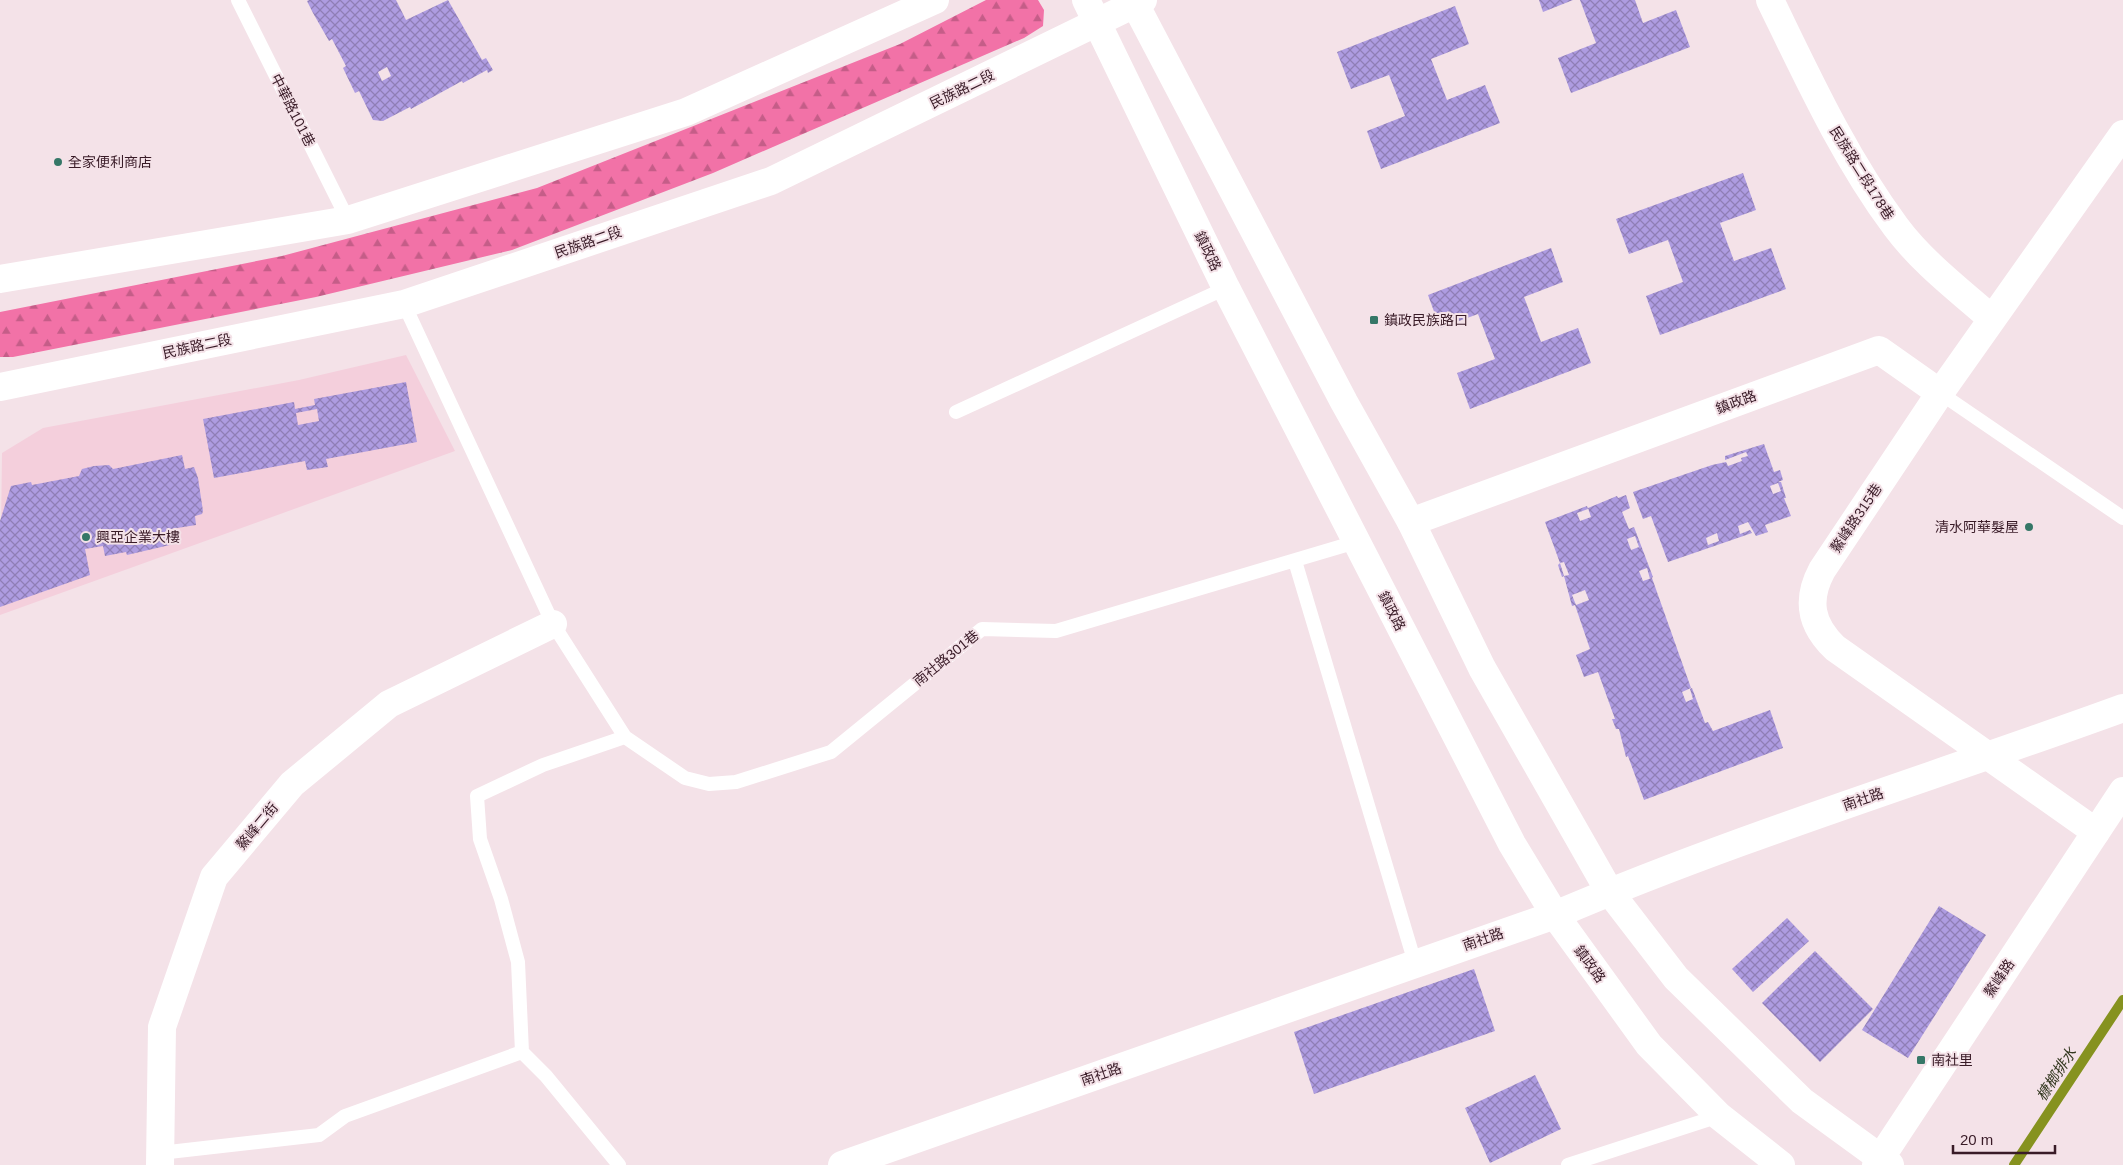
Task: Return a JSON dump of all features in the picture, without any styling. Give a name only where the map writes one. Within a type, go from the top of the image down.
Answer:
[{"type":"street","points":[[0,280],[348,220],[686,112],[935,0]]},
{"type":"street","name":"鎮政路","points":[[1086,0],[1226,288],[1512,844],[1555,914],[1649,1045],[1719,1116],[1781,1165]]},
{"type":"street","name":"民族路二段178巷","points":[[1770,0],[1842,146],[1896,228],[1940,274],[1992,319]]},
{"type":"street","points":[[1137,1],[1344,402],[1410,522],[1482,668],[1609,892],[1676,978],[1690,992],[1802,1101],[1882,1163]]},
{"type":"street","name":"民族路二段","points":[[0,387],[404,304],[771,181],[1098,24],[1137,1]]},
{"type":"street","name":"鰲峰路315巷","points":[[2096,832],[1835,648],[1822,636],[1812,612],[1814,586],[1822,570],[1940,393],[2123,134]]},
{"type":"street","name":"鎮政路","points":[[1410,522],[1879,350],[1940,393]]},
{"type":"street","name":"鰲峰二街","points":[[160,1159],[162,1027],[214,877],[292,784],[389,704],[553,624]]},
{"type":"street","name":"南社路","points":[[856,1163],[1555,914],[1819,814],[2123,708]]},
{"type":"street","name":"鰲峰路","points":[[1882,1163],[2123,791]]},
{"type":"lane","name":"中華路101巷","points":[[238,0],[348,220]]},
{"type":"lane","points":[[956,412],[1226,288]]},
{"type":"lane","points":[[404,304],[553,624],[625,737],[544,765],[477,796],[480,839],[501,899],[518,962],[522,1052],[546,1076],[619,1165]]},
{"type":"lane","points":[[1940,393],[2123,518]]},
{"type":"lane","name":"南社路301巷","points":[[625,737],[685,778],[709,784],[736,782],[831,752],[982,629],[1056,631],[1294,562],[1356,542]]},
{"type":"lane","points":[[1294,562],[1415,963]]},
{"type":"lane","points":[[160,1159],[319,1135],[345,1116],[522,1052]]},
{"type":"lane","points":[[1568,1165],[1719,1116]]},
{"type":"shaded area","points":[[406,355],[455,451],[0,615],[2,453],[43,428],[299,380]]},
{"type":"green space","points":[[986,0],[1038,0],[1044,10],[1043,26],[1024,38],[713,173],[512,250],[316,297],[13,357],[0,357],[0,312],[282,256],[537,188],[900,44]]},
{"type":"building","points":[[396,0],[406,20],[448,0],[482,60],[486,58],[493,70],[488,73],[487,70],[463,83],[462,81],[411,109],[410,107],[383,121],[373,120],[359,91],[355,93],[343,68],[346,66],[332,39],[329,41],[307,1]],"holes":[[[387,67],[391,76],[382,81],[378,72]]]},
{"type":"building","points":[[1539,0],[1573,0],[1543,12]]},
{"type":"building","points":[[1580,0],[1635,0],[1643,23],[1676,10],[1690,47],[1571,93],[1558,58],[1596,43]]},
{"type":"building","points":[[1455,6],[1469,44],[1431,59],[1447,100],[1485,85],[1500,123],[1381,169],[1367,131],[1405,116],[1389,75],[1351,89],[1337,52]]},
{"type":"building","points":[[1743,173],[1756,210],[1720,223],[1734,261],[1771,248],[1786,289],[1660,335],[1646,296],[1683,282],[1668,240],[1629,254],[1616,219]]},
{"type":"building","points":[[1551,248],[1563,282],[1524,297],[1541,342],[1578,328],[1591,363],[1470,409],[1457,373],[1495,359],[1478,314],[1440,328],[1428,295]]},
{"type":"building","points":[[406,382],[417,442],[326,459],[328,467],[307,470],[305,461],[214,478],[203,419],[294,402],[295,409],[315,405],[314,399]],"holes":[[[317,409],[319,421],[298,425],[296,413]]]},
{"type":"building","points":[[1764,444],[1774,472],[1780,470],[1783,480],[1778,482],[1781,482],[1786,498],[1784,498],[1791,516],[1765,525],[1768,532],[1756,536],[1748,522],[1738,526],[1740,534],[1750,530],[1752,533],[1668,562],[1651,516],[1643,519],[1633,492],[1712,465],[1726,462],[1728,466],[1742,461],[1741,458],[1748,456],[1746,452],[1725,460],[1725,456]],"holes":[[[1778,483],[1781,491],[1773,494],[1770,486]],[[1717,533],[1719,541],[1708,545],[1706,538]]]},
{"type":"building","name":"興亞企業大樓","points":[[182,455],[185,469],[194,467],[198,478],[203,511],[202,514],[195,516],[196,525],[171,529],[174,544],[127,555],[126,552],[105,556],[103,546],[85,549],[90,575],[0,607],[0,521],[11,486],[31,482],[32,485],[79,476],[82,469],[94,466],[109,465],[113,469]]},
{"type":"building","points":[[1626,495],[1630,508],[1622,512],[1629,529],[1634,527],[1691,688],[1682,692],[1686,702],[1693,699],[1690,689],[1692,688],[1705,723],[1708,722],[1713,731],[1770,710],[1783,748],[1644,800],[1628,756],[1626,757],[1619,729],[1616,729],[1612,719],[1615,719],[1598,672],[1584,677],[1576,655],[1590,649],[1575,605],[1572,606],[1564,576],[1569,575],[1564,562],[1560,563],[1545,522],[1587,506],[1588,509],[1577,513],[1580,521],[1591,517],[1588,508],[1617,496],[1618,498]],"holes":[[[1635,536],[1639,547],[1631,550],[1627,539]],[[1647,568],[1650,579],[1643,581],[1639,571]],[[1585,590],[1589,600],[1576,605],[1572,595]]]},
{"type":"building","points":[[1560,563],[1564,576],[1562,577],[1558,565]]},
{"type":"building","points":[[1939,906],[1986,935],[1908,1058],[1862,1030]]},
{"type":"building","points":[[1787,918],[1809,941],[1753,992],[1732,969]]},
{"type":"building","points":[[1815,951],[1873,1009],[1820,1062],[1762,1003]]},
{"type":"building","points":[[1474,969],[1495,1031],[1314,1094],[1294,1032]]},
{"type":"building","points":[[1535,1075],[1561,1129],[1490,1163],[1465,1108]]},
{"type":"waterway","name":"槺榔排水","points":[[2014,1165],[2123,1000]]},
{"type":"place","name":"全家便利商店","points":[[58,162]]},
{"type":"place","name":"鎮政民族路口","points":[[1374,320]]},
{"type":"place","name":"清水阿華髮屋","points":[[2029,527]]},
{"type":"place","name":"興亞企業大樓","points":[[86,537]]},
{"type":"place","name":"南社里","points":[[1921,1060]]}]
